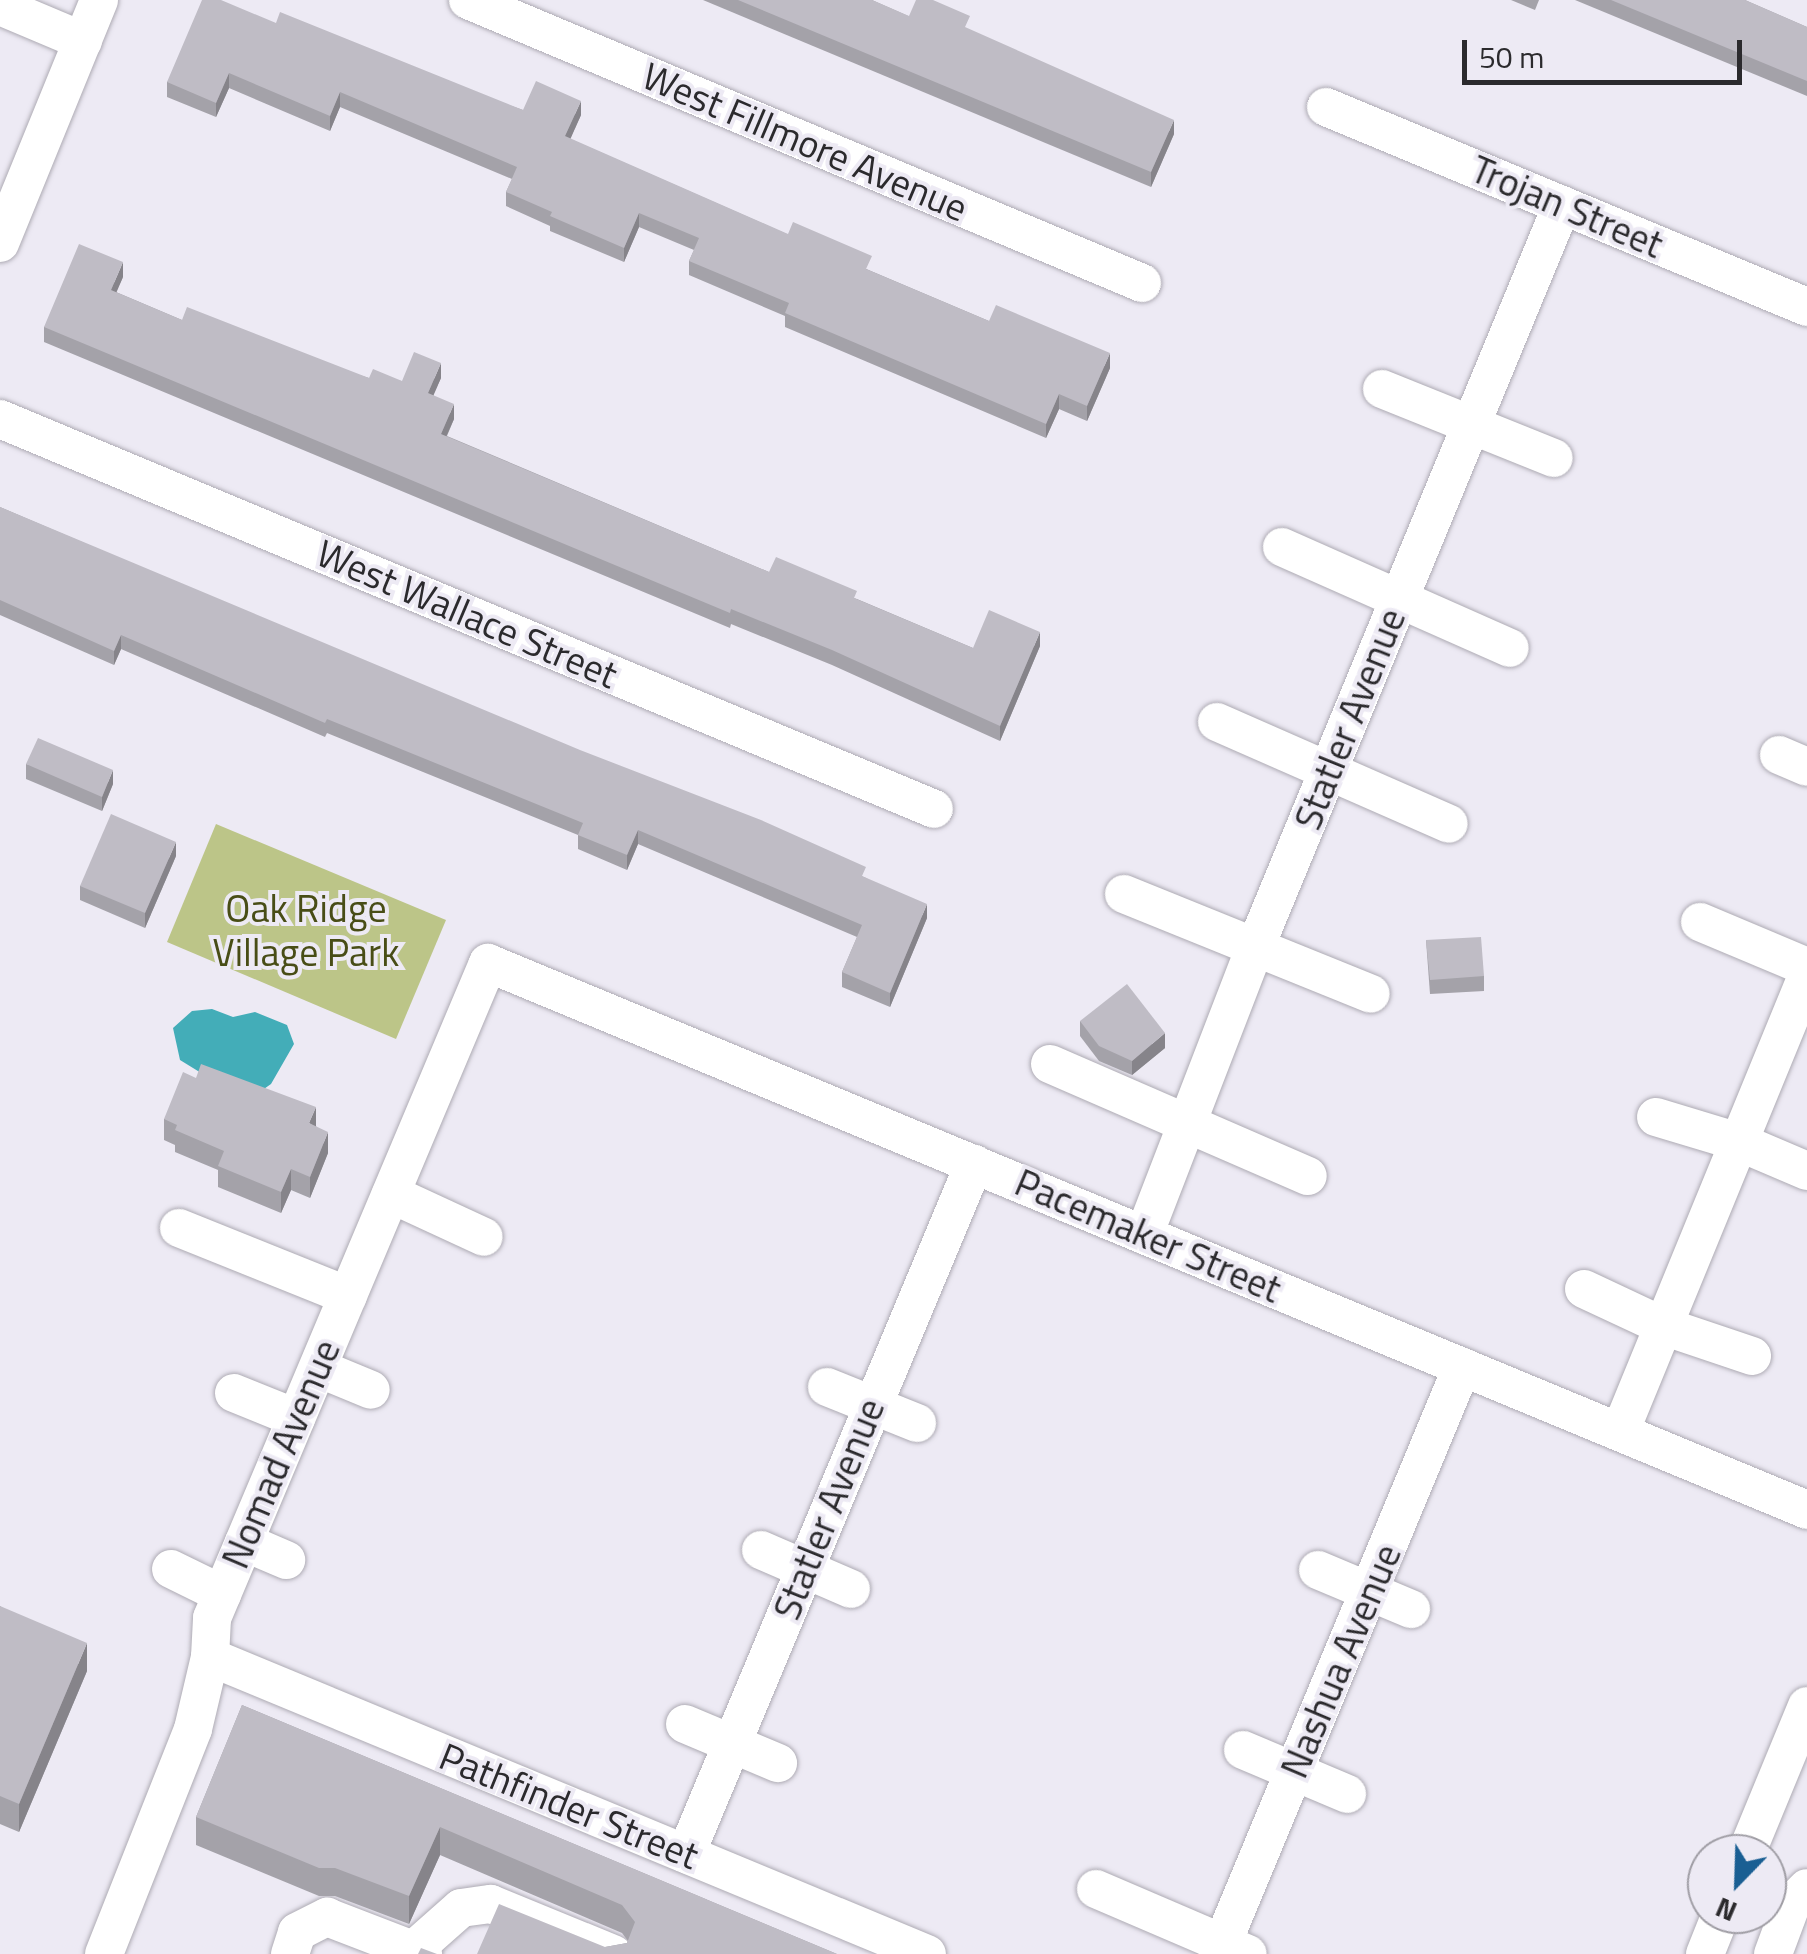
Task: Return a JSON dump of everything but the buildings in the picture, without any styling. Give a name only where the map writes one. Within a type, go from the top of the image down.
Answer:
[{"type":"street","points":[[0,243],[100,0]]},
{"type":"street","name":"West Fillmore Avenue","points":[[468,0],[1142,283]]},
{"type":"street","points":[[0,6],[83,41]]},
{"type":"street","name":"Trojan Street","points":[[1326,107],[1807,307]]},
{"type":"street","name":"Statler Avenue","points":[[1144,1235],[1256,948],[1562,205]]},
{"type":"street","points":[[1382,389],[1554,458]]},
{"type":"street","name":"West Wallace Street","points":[[0,420],[934,808]]},
{"type":"street","points":[[1282,547],[1510,648]]},
{"type":"street","points":[[1217,722],[1449,824]]},
{"type":"street","points":[[1124,894],[1371,994]]},
{"type":"street","points":[[1700,922],[1807,967]]},
{"type":"street","name":"Pacemaker Street","points":[[488,963],[1807,1510]]},
{"type":"street","name":"Nomad Avenue","points":[[104,1954],[193,1729],[210,1658],[212,1618],[488,963]]},
{"type":"street","points":[[1620,1432],[1807,977]]},
{"type":"street","points":[[1050,1064],[1308,1176]]},
{"type":"street","points":[[1656,1117],[1740,1142],[1807,1171]]},
{"type":"street","name":"Statler Avenue","points":[[686,1854],[974,1164]]},
{"type":"street","points":[[391,1194],[484,1237]]},
{"type":"street","points":[[179,1228],[348,1296]]},
{"type":"street","points":[[1584,1289],[1664,1326],[1752,1356]]},
{"type":"street","name":"Nashua Avenue","points":[[1230,1950],[1295,1771],[1462,1367]]},
{"type":"street","points":[[318,1368],[371,1390]]},
{"type":"street","points":[[826,1387],[917,1423]]},
{"type":"street","points":[[234,1393],[296,1418]]},
{"type":"street","points":[[244,1542],[286,1560]]},
{"type":"street","points":[[761,1550],[851,1590]]},
{"type":"street","points":[[170,1569],[222,1594]]},
{"type":"street","points":[[1318,1570],[1411,1609]]},
{"type":"street","name":"Pathfinder Street","points":[[210,1658],[928,1954]]},
{"type":"street","points":[[1754,1834],[1807,1706]]},
{"type":"street","points":[[685,1724],[778,1763]]},
{"type":"street","points":[[1243,1750],[1347,1794]]},
{"type":"street","points":[[1774,1954],[1792,1903],[1807,1888]]},
{"type":"street","points":[[1096,1889],[1230,1950]]},
{"type":"street","points":[[290,1954],[297,1932],[327,1917],[415,1953],[461,1908],[491,1904],[613,1954]]},
{"type":"green space","name":"Oak Ridge Village Park","points":[[216,824],[446,920],[396,1039],[167,942]]},
{"type":"water","points":[[212,1009],[233,1017],[255,1012],[287,1025],[294,1044],[271,1084],[261,1091],[206,1076],[180,1060],[173,1028],[192,1011]]}]
